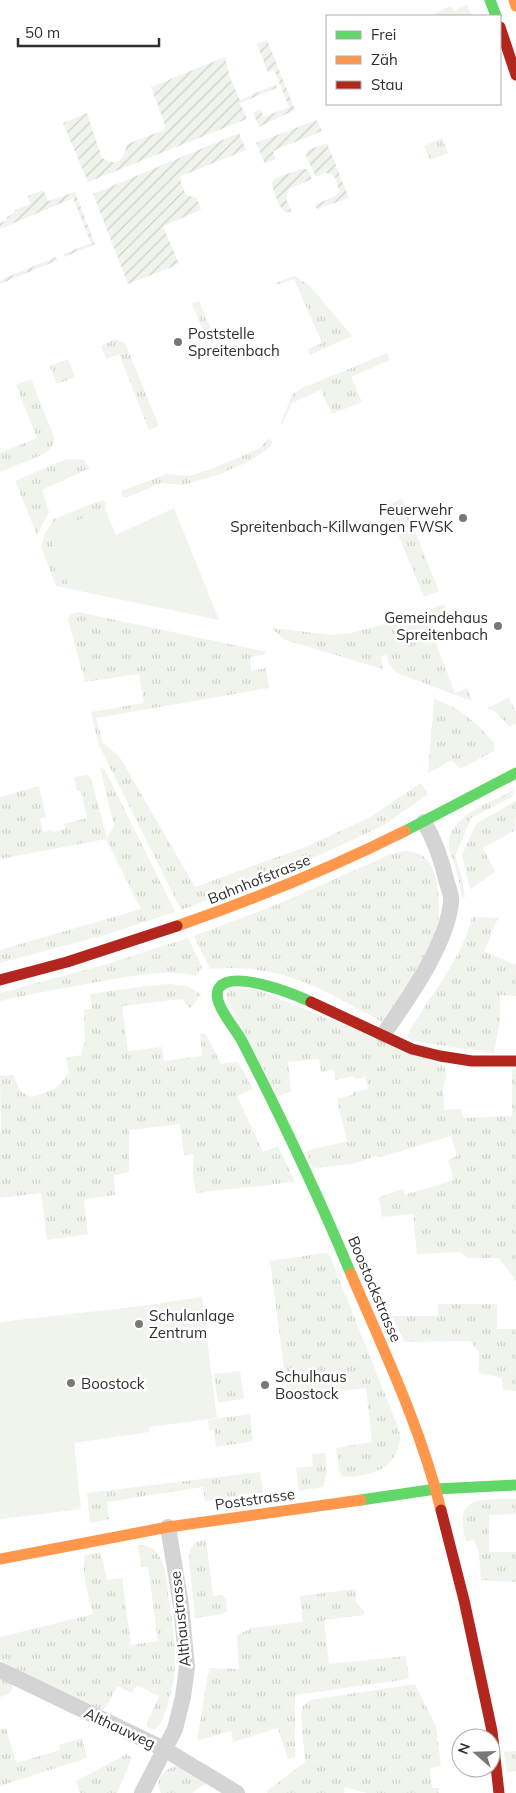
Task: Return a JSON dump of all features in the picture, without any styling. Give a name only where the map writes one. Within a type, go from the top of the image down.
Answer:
[{"type":"street","points":[[490,0],[496,15]]},
{"type":"street","points":[[514,0],[516,6]]},
{"type":"street","points":[[501,30],[516,75]]},
{"type":"street","name":"Bahnhofstrasse","points":[[0,980],[128,943],[213,914],[320,871],[424,822],[516,773]]},
{"type":"street","points":[[424,822],[441,858],[451,900],[446,928],[419,980],[383,1035],[412,1049],[440,1056],[472,1061],[516,1062]]},
{"type":"street","name":"Boostockstrasse","points":[[383,1035],[290,992],[254,982],[230,980],[219,987],[216,995],[218,1003],[241,1040],[330,1223],[410,1412],[436,1489],[464,1600],[492,1731],[499,1793]]},
{"type":"street","name":"Poststrasse","points":[[0,1559],[168,1527],[436,1489],[516,1485]]},
{"type":"street","name":"Althaustrasse","points":[[142,1793],[175,1729],[183,1697],[187,1667],[181,1605],[168,1527]]},
{"type":"street","name":"Althauweg","points":[[0,1670],[164,1749],[237,1793]]},
{"type":"green space","points":[[467,5],[472,15],[431,15],[451,6],[454,11]]},
{"type":"green space","points":[[267,40],[295,110],[259,127],[253,113],[260,109],[264,117],[289,107],[274,70],[268,73],[257,44]]},
{"type":"green space","points":[[225,57],[230,78],[240,100],[276,84],[277,88],[240,103],[247,119],[88,182],[63,123],[87,113],[102,158],[113,162],[119,161],[124,155],[127,144],[164,130],[165,125],[151,87]]},
{"type":"green space","points":[[317,120],[322,131],[273,151],[276,159],[265,164],[256,143]]},
{"type":"green space","points":[[239,133],[246,150],[181,176],[181,183],[186,195],[197,198],[201,210],[163,226],[179,264],[128,284],[93,194]]},
{"type":"green space","points":[[442,138],[448,153],[430,160],[424,146]]},
{"type":"green space","points":[[327,143],[349,198],[317,209],[315,205],[339,193],[337,181],[332,174],[325,173],[316,177],[306,156],[308,150]]},
{"type":"green space","points":[[301,169],[307,169],[312,179],[289,189],[286,199],[292,212],[285,212],[279,205],[271,183],[276,178]]},
{"type":"green space","points":[[43,190],[48,201],[75,192],[95,244],[65,257],[63,254],[91,243],[73,198],[0,229],[0,223],[7,220],[7,217],[15,213],[15,210],[30,204],[28,196]]},
{"type":"green space","points":[[56,257],[58,260],[0,284],[0,280]]},
{"type":"green space","points":[[294,276],[310,286],[352,336],[310,355],[308,349],[322,343],[294,279],[277,285],[276,283]]},
{"type":"green space","points":[[199,301],[212,332],[208,342],[192,304]]},
{"type":"green space","points":[[115,339],[125,343],[159,426],[149,430],[119,354],[106,359],[101,346]]},
{"type":"green space","points":[[387,353],[390,360],[351,377],[362,402],[332,414],[321,390],[292,403],[282,425],[281,423],[292,395],[300,389]]},
{"type":"green space","points":[[68,359],[75,377],[57,384],[50,366]]},
{"type":"green space","points":[[31,379],[54,437],[53,444],[44,454],[0,472],[0,453],[37,438],[16,385]]},
{"type":"green space","points":[[269,438],[272,441],[271,446],[252,460],[218,475],[183,485],[161,483],[128,497],[121,495],[122,491],[167,474],[190,476],[214,468],[260,448]]},
{"type":"green space","points":[[67,459],[84,460],[90,468],[42,490],[49,512],[37,535],[15,481]]},
{"type":"green space","points":[[402,499],[439,591],[424,597],[386,505]]},
{"type":"green space","points":[[102,500],[106,502],[105,509],[49,533],[70,589],[56,586],[41,547],[45,533],[54,519]]},
{"type":"green space","points":[[174,508],[219,620],[70,589],[49,533],[105,509],[116,535]]},
{"type":"green space","points":[[444,604],[450,620],[430,628],[455,693],[468,688],[472,701],[397,673],[389,664],[387,655],[381,656],[383,669],[285,640],[271,628],[332,635],[351,633],[412,617]]},
{"type":"green space","points":[[78,612],[267,652],[250,657],[251,671],[266,668],[269,688],[96,718],[103,743],[119,756],[195,887],[305,847],[369,818],[421,783],[428,794],[384,825],[346,843],[290,868],[181,910],[98,743],[91,712],[144,703],[139,674],[85,682],[68,619],[71,614]]},
{"type":"green space","points":[[509,697],[516,711],[516,724],[509,726],[496,712],[488,708]]},
{"type":"green space","points":[[434,699],[460,711],[475,723],[494,743],[494,751],[460,769],[452,760],[428,773]]},
{"type":"green space","points":[[100,768],[104,769],[109,778],[175,912],[108,934],[0,963],[0,950],[141,909],[106,839],[0,859],[0,797],[39,786],[46,817],[40,819],[43,832],[65,829],[64,824],[87,818],[81,791],[77,791],[74,777],[87,775],[91,778],[107,838],[114,826]]},
{"type":"green space","points":[[514,790],[512,797],[471,818],[455,856],[465,898],[461,896],[458,876],[449,847],[450,836],[454,827],[462,819],[483,805]]},
{"type":"green space","points":[[516,801],[516,830],[483,848],[495,872],[470,889],[462,855],[476,824]]},
{"type":"green space","points":[[406,851],[418,853],[426,859],[432,868],[436,879],[439,914],[436,928],[425,956],[382,1022],[300,980],[259,970],[236,968],[210,969],[194,936],[278,904],[391,854]]},
{"type":"green space","points":[[472,917],[498,918],[484,951],[516,965],[516,996],[500,995],[500,1020],[494,1053],[412,1041],[407,1037],[454,961]]},
{"type":"green space","points":[[188,938],[202,967],[196,976],[174,973],[142,975],[68,987],[0,1001],[0,993],[107,964]]},
{"type":"green space","points":[[169,984],[187,986],[201,995],[190,1008],[182,999],[122,1006],[128,1051],[162,1047],[164,1061],[202,1056],[200,1033],[206,1034],[221,1064],[238,1062],[253,1089],[237,1096],[263,1152],[278,1146],[295,1182],[196,1193],[193,1175],[194,1154],[184,1155],[180,1124],[129,1130],[129,1172],[114,1175],[115,1195],[84,1199],[88,1234],[47,1240],[41,1193],[0,1198],[0,1076],[13,1075],[21,1092],[32,1097],[55,1089],[69,1073],[66,1058],[81,1055],[85,1042],[84,1010],[92,1008],[90,994]]},
{"type":"green space","points":[[231,988],[255,989],[445,1066],[444,1110],[461,1109],[463,1118],[512,1116],[512,1069],[516,1069],[516,1281],[499,1258],[467,1258],[461,1252],[417,1254],[413,1214],[382,1217],[379,1197],[403,1189],[405,1195],[454,1180],[448,1160],[457,1156],[451,1136],[352,1164],[312,1168],[306,1152],[347,1141],[338,1098],[368,1089],[366,1077],[355,1079],[354,1076],[335,1080],[334,1069],[321,1072],[319,1059],[288,1062],[291,1091],[278,1096],[227,1000],[227,993]]},
{"type":"green space","points":[[326,1253],[330,1256],[400,1434],[396,1454],[387,1465],[369,1474],[354,1477],[342,1476],[339,1470],[336,1448],[372,1442],[366,1388],[288,1398],[270,1261]]},
{"type":"green space","points":[[202,1297],[217,1418],[149,1427],[149,1432],[74,1443],[81,1509],[0,1519],[0,1322],[142,1306]]},
{"type":"green space","points":[[438,1304],[497,1304],[497,1329],[516,1329],[516,1391],[503,1390],[502,1378],[479,1373],[479,1353],[471,1341],[405,1342],[392,1316],[438,1316]]},
{"type":"green space","points":[[240,1371],[244,1399],[218,1402],[214,1374]]},
{"type":"green space","points":[[250,1414],[253,1441],[216,1447],[214,1430],[209,1430],[208,1420]]},
{"type":"green space","points":[[325,1453],[327,1471],[323,1487],[299,1491],[296,1468],[313,1466],[312,1454]]},
{"type":"green space","points":[[260,1472],[263,1492],[205,1501],[203,1487],[107,1502],[109,1519],[90,1523],[87,1493]]},
{"type":"green space","points":[[516,1499],[516,1514],[489,1515],[489,1552],[516,1552],[516,1582],[481,1580],[479,1553],[474,1540],[466,1541],[463,1515],[467,1507],[481,1500]]},
{"type":"green space","points":[[206,1539],[213,1596],[221,1595],[226,1598],[227,1611],[218,1615],[195,1618],[189,1561],[190,1551],[194,1543]]},
{"type":"green space","points":[[141,1545],[155,1551],[164,1568],[175,1657],[170,1698],[161,1722],[153,1730],[147,1727],[147,1723],[159,1696],[137,1685],[132,1693],[117,1686],[109,1703],[101,1712],[0,1660],[0,1637],[93,1614],[86,1585],[84,1562],[85,1555],[101,1552],[107,1580],[122,1578],[131,1645],[158,1641],[148,1567],[141,1567],[138,1546]]},
{"type":"green space","points":[[355,1589],[356,1602],[364,1611],[364,1615],[324,1620],[329,1664],[406,1656],[409,1679],[295,1695],[295,1757],[288,1759],[278,1728],[233,1742],[231,1731],[197,1741],[209,1668],[239,1669],[237,1636],[251,1628],[303,1622],[300,1596]]},
{"type":"green space","points":[[0,1676],[13,1684],[10,1693],[0,1697]]},
{"type":"green space","points":[[415,1684],[436,1727],[441,1766],[430,1768],[432,1788],[439,1788],[439,1793],[367,1793],[345,1787],[344,1793],[267,1793],[268,1790],[305,1762],[301,1713],[303,1706],[310,1700]]},
{"type":"green space","points":[[6,1728],[16,1763],[60,1750],[59,1745],[82,1738],[87,1758],[0,1786],[0,1729]]},
{"type":"green space","points":[[516,1751],[516,1771],[507,1773],[504,1752]]},
{"type":"green space","points":[[127,1754],[132,1758],[117,1793],[80,1793],[76,1781]]},
{"type":"green space","points":[[181,1765],[209,1781],[192,1793],[161,1793],[159,1782],[162,1774],[170,1768]]},
{"type":"traffic: fast","points":[[490,0],[496,15]]},
{"type":"traffic: fast","points":[[405,831],[516,773]]},
{"type":"traffic: fast","points":[[311,1002],[278,989],[249,982],[236,981],[226,983],[219,988],[217,994],[225,1015],[242,1041],[285,1127],[351,1274]]},
{"type":"traffic: fast","points":[[361,1500],[436,1489],[516,1485]]},
{"type":"traffic: slow","points":[[514,0],[516,6]]},
{"type":"traffic: slow","points":[[177,926],[292,882],[349,858],[405,831]]},
{"type":"traffic: slow","points":[[351,1274],[389,1361],[412,1420],[433,1479],[441,1510]]},
{"type":"traffic: slow","points":[[0,1559],[168,1527],[361,1500]]},
{"type":"traffic: jam","points":[[501,30],[516,75]]},
{"type":"traffic: jam","points":[[0,980],[67,962],[177,926]]},
{"type":"traffic: jam","points":[[311,1002],[412,1049],[472,1061],[516,1061]]},
{"type":"traffic: jam","points":[[441,1510],[464,1600],[492,1731],[499,1793]]},
{"type":"place","name":"Poststelle Spreitenbach","points":[[178,342]]},
{"type":"place","name":"Feuerwehr Spreitenbach-Killwangen FWSK","points":[[463,518]]},
{"type":"place","name":"Gemeindehaus Spreitenbach","points":[[498,626]]},
{"type":"place","name":"Schulanlage Zentrum","points":[[139,1324]]},
{"type":"place","name":"Boostock","points":[[71,1383]]},
{"type":"place","name":"Schulhaus Boostock","points":[[265,1385]]}]
